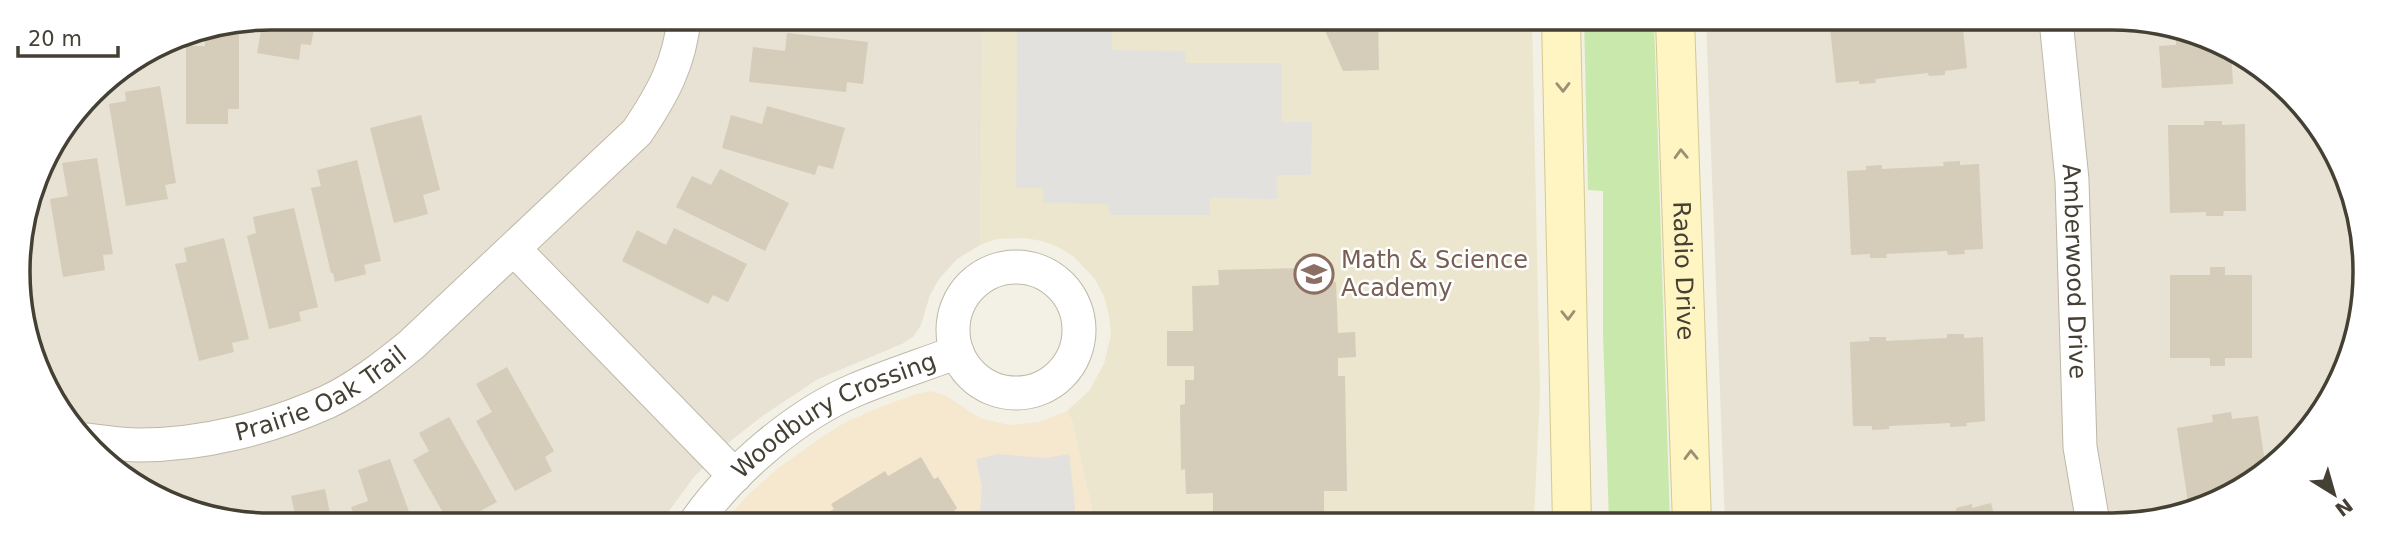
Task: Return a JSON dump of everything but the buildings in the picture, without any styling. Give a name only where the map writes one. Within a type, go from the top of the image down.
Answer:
[{"type":"main road","points":[[1561,30],[1572,513]]},
{"type":"main road","name":"Radio Drive","points":[[1675,30],[1692,513]]},
{"type":"street","name":"Prairie Oak Trail","points":[[100,441],[138,445],[220,436],[280,420],[328,401],[374,374],[411,345],[638,132],[663,92],[682,43],[683,30]]},
{"type":"street","name":"Amberwood Drive","points":[[2057,30],[2072,180],[2080,447],[2091,513]]},
{"type":"street","points":[[514,249],[735,476]]},
{"type":"street","name":"Woodbury Crossing","points":[[704,513],[735,476],[778,438],[815,411],[854,391],[957,352]]},
{"type":"shaded area","points":[[983,30],[980,245],[957,259],[939,279],[930,295],[921,325],[913,337],[818,379],[728,443],[694,477],[667,513],[272,513],[209,505],[165,488],[124,463],[90,431],[70,406],[48,364],[34,319],[30,256],[34,224],[48,179],[80,124],[124,80],[179,48],[240,32]]},
{"type":"shaded area","name":"Math & Science Academy","points":[[983,30],[1532,30],[1540,393],[1534,513],[1093,513],[1072,420],[1067,411],[1089,391],[1104,364],[1111,335],[1104,296],[1094,278],[1073,256],[1058,247],[1024,238],[997,239],[980,245]]},
{"type":"shaded area","points":[[1017,30],[1112,30],[1112,50],[1185,51],[1186,63],[1282,63],[1282,122],[1312,122],[1311,175],[1277,175],[1277,199],[1210,198],[1210,215],[1109,215],[1108,204],[1043,203],[1043,188],[1016,188]]},
{"type":"shaded area","points":[[1706,30],[2112,30],[2159,34],[2204,48],[2259,80],[2303,124],[2321,151],[2340,194],[2351,240],[2353,272],[2345,334],[2328,378],[2313,406],[2282,442],[2259,463],[2232,481],[2204,495],[2174,505],[2112,513],[1725,513]]},
{"type":"shaded area","points":[[931,391],[946,396],[980,418],[1009,425],[1039,422],[1067,411],[1072,420],[1093,513],[732,513],[778,468],[822,437],[844,423],[916,394]]},
{"type":"shaded area","points":[[998,454],[1045,458],[1069,454],[1075,513],[980,513],[982,487],[976,459]]},
{"type":"green space","points":[[1584,30],[1654,30],[1670,513],[1609,513],[1603,333],[1603,191],[1588,190]]},
{"type":"place","name":"Math & Science Academy","points":[[1314,274]]}]
